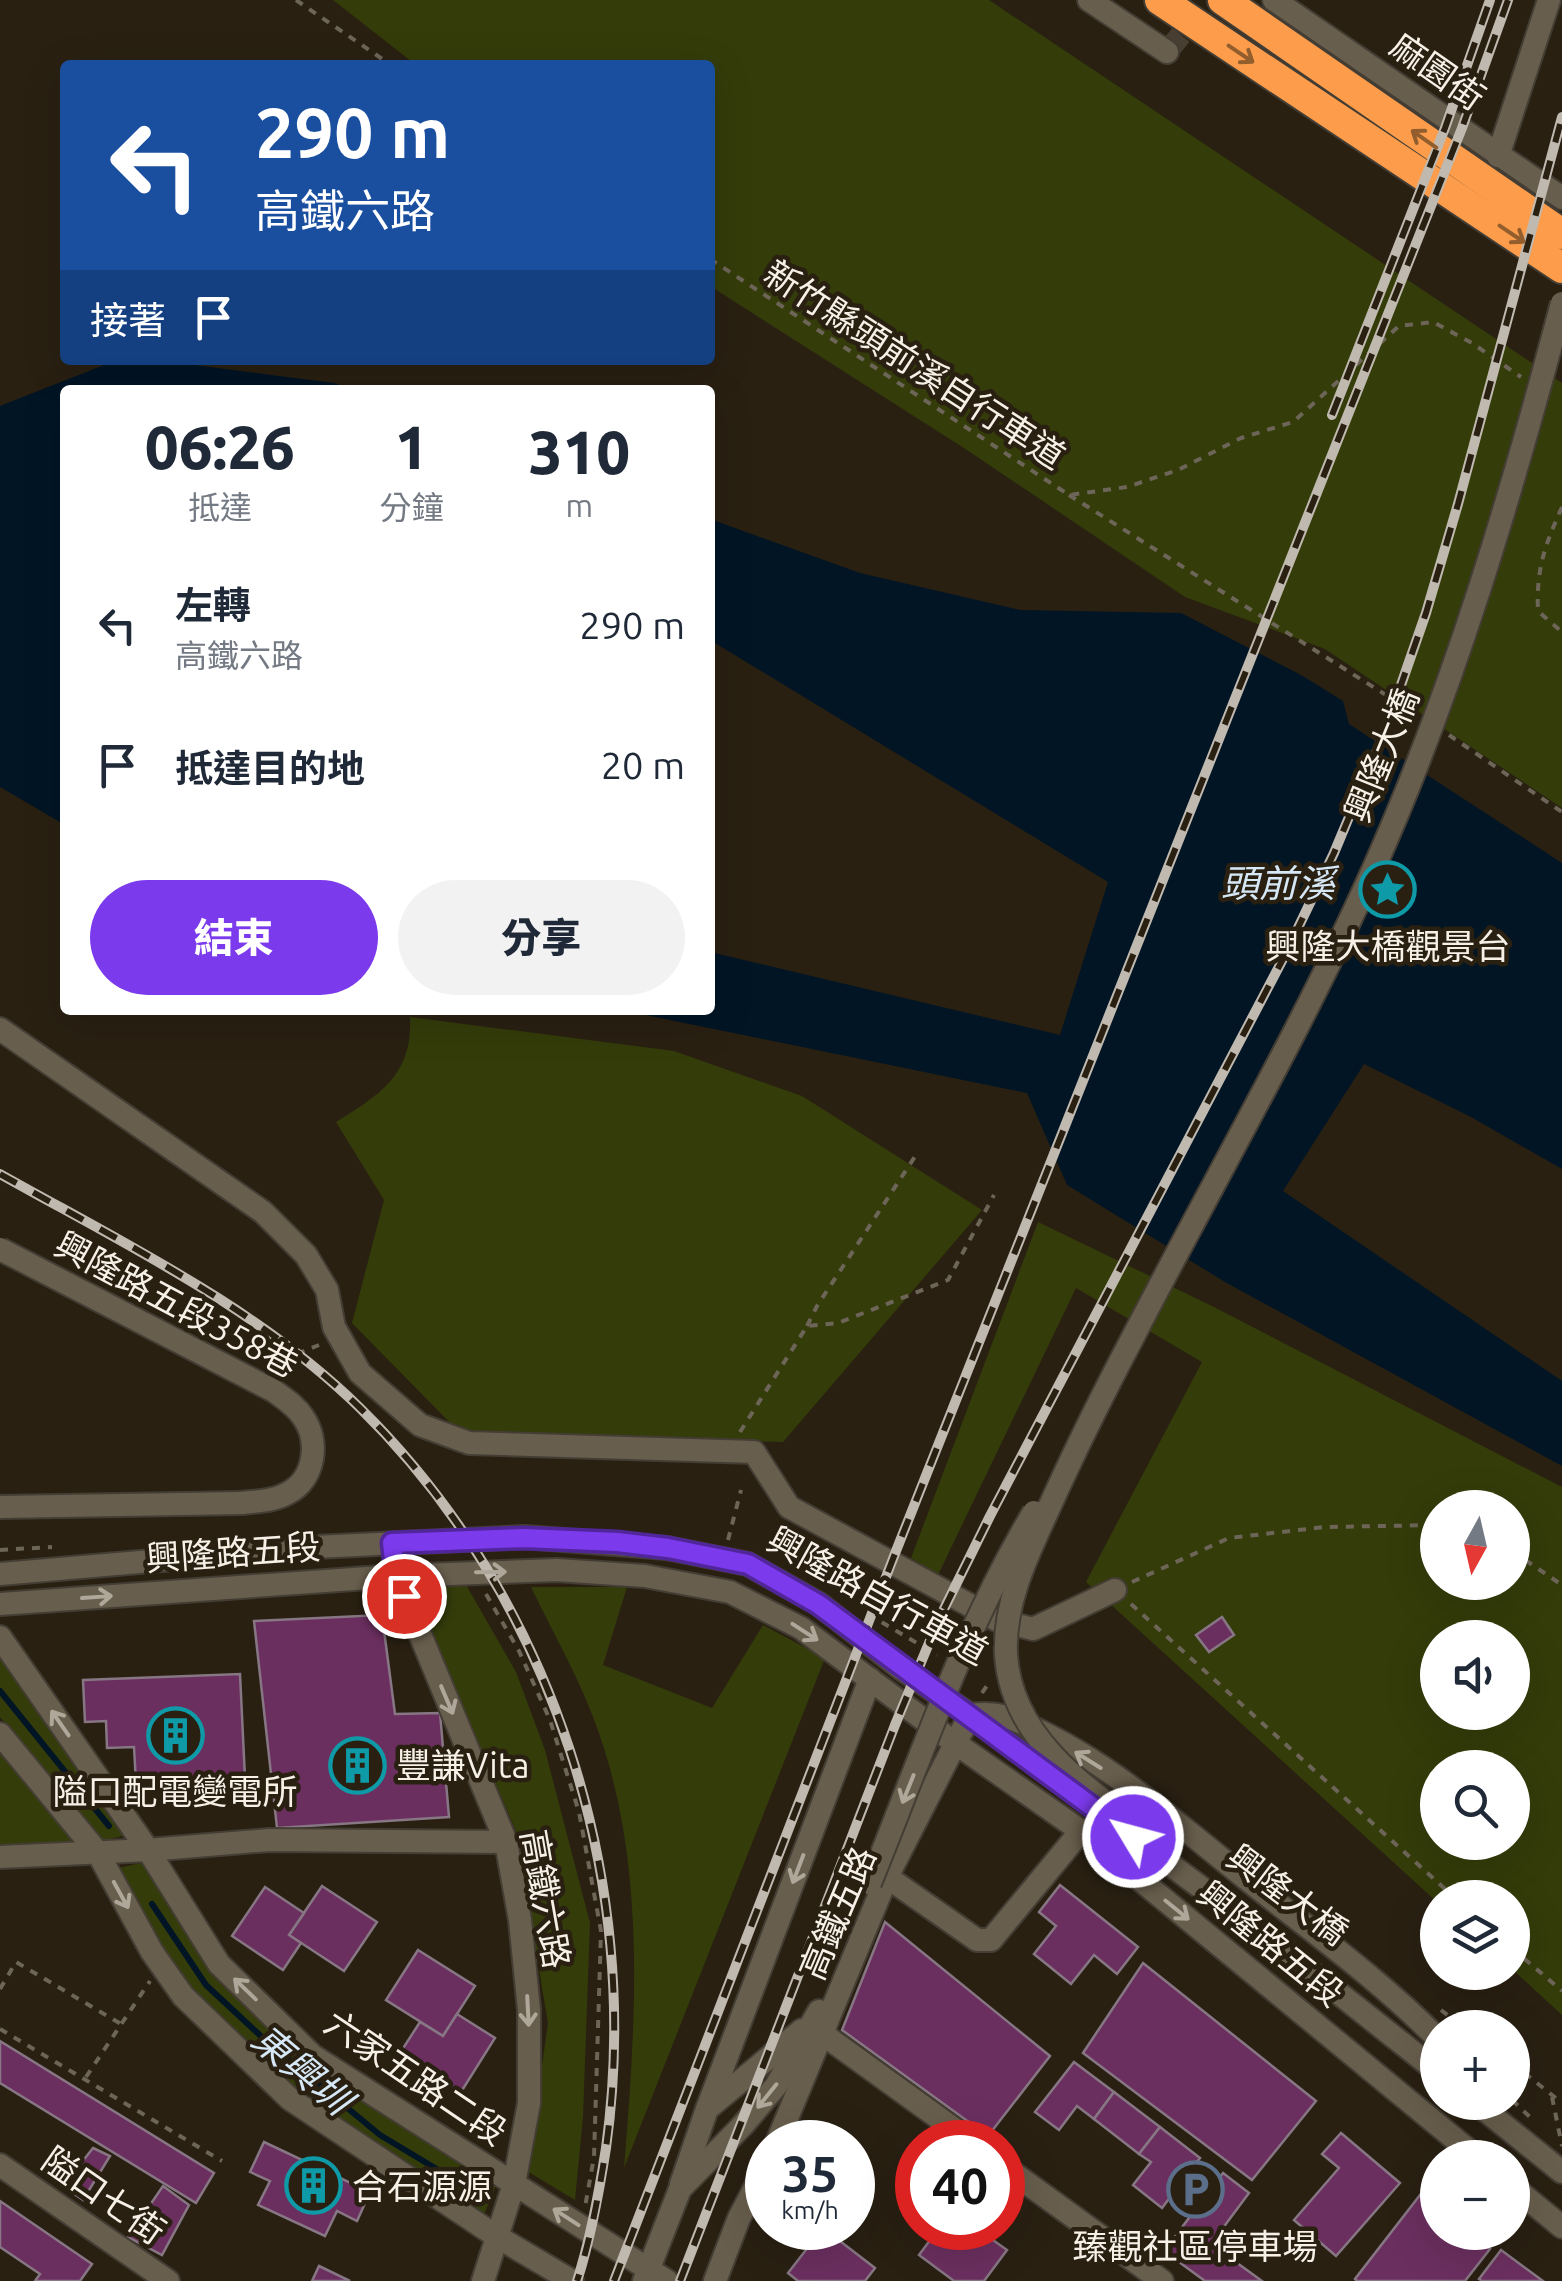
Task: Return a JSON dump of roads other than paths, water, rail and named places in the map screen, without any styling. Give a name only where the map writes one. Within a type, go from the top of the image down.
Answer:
[{"type":"highway","points":[[1160,0],[1562,268]]},
{"type":"highway","points":[[1222,0],[1562,234]]},
{"type":"street","points":[[1089,0],[1167,52]]},
{"type":"street","name":"麻園街","points":[[1274,0],[1562,198]]},
{"type":"street","points":[[1498,156],[1549,0]]},
{"type":"street","name":"興隆大橋","points":[[1420,2040],[1060,1764],[1020,1710],[1009,1679],[1007,1625],[1026,1560],[1090,1419],[1317,984],[1380,853],[1424,748],[1468,626],[1562,304]]},
{"type":"street","points":[[0,1029],[263,1212],[306,1255],[327,1290],[334,1327],[360,1373],[420,1425],[470,1442],[754,1452],[789,1508],[998,1620],[1034,1629],[1116,1590]]},
{"type":"street","name":"興隆路五段358巷","points":[[0,1249],[274,1391],[305,1419],[312,1436],[310,1468],[303,1481],[291,1492],[270,1500],[0,1507]]},
{"type":"street","name":"興隆大橋","points":[[821,2024],[879,1880],[941,1701],[1010,1552],[1090,1419]]},
{"type":"street","name":"興隆路五段","points":[[0,1574],[392,1543],[524,1538],[617,1542],[748,1564],[818,1604],[970,1715],[1278,1945],[1420,2058]]},
{"type":"street","name":"高鐵六路","points":[[392,1543],[396,1576],[506,1842],[520,1920],[529,2010],[528,2104],[514,2184],[483,2281]]},
{"type":"street","name":"興隆路五段","points":[[0,1604],[396,1576],[556,1570],[645,1576],[730,1592],[800,1628],[1081,1832],[1456,2140]]},
{"type":"street","name":"六家五路二段","points":[[0,1637],[148,1850],[219,1964],[314,2056],[653,2277]]},
{"type":"street","points":[[680,2189],[870,1679]]},
{"type":"street","points":[[970,1715],[998,1714],[1016,1720],[1102,1769],[1146,1799],[1384,1988],[1420,2021]]},
{"type":"street","name":"高鐵五路","points":[[879,1880],[970,1715]]},
{"type":"street","points":[[0,1734],[98,1853],[160,1964],[183,1996],[290,2099],[496,2236],[572,2281]]},
{"type":"street","points":[[879,1880],[976,1940],[991,1940],[1081,1832]]},
{"type":"street","points":[[0,1856],[269,1840],[506,1842]]},
{"type":"street","points":[[707,2109],[821,2024],[944,2120]]},
{"type":"street","name":"高鐵五路","points":[[784,2120],[821,2024]]},
{"type":"street","name":"高鐵五路","points":[[653,2277],[680,2189],[776,2086],[821,2024]]},
{"type":"street","points":[[1501,2120],[1557,2160]]},
{"type":"street","points":[[1509,2120],[1557,2160]]},
{"type":"street","points":[[1516,2120],[1557,2160]]},
{"type":"street","name":"隘口七街","points":[[0,2165],[165,2280]]},
{"type":"street","points":[[1025,2181],[1162,2281]]},
{"type":"street","points":[[1530,2201],[1562,2227]]},
{"type":"street","points":[[715,2281],[745,2205]]},
{"type":"water","points":[[104,365],[195,365],[339,385],[60,385],[60,822],[0,787],[0,406]]},
{"type":"water","name":"頭前溪","points":[[715,521],[860,573],[1020,610],[1181,613],[1343,701],[1349,724],[1562,863],[1562,1169],[1471,1117],[1364,1064],[1283,1191],[1562,1381],[1562,1466],[1225,1282],[1067,1185],[1027,1093],[645,1015],[715,1015],[715,953],[1060,1035],[1108,882],[715,643]]},
{"type":"waterway","name":"東興圳","points":[[0,1691],[109,1826]]},
{"type":"waterway","name":"東興圳","points":[[152,1904],[206,1985],[264,2039],[380,2135],[485,2198]]},
{"type":"tunnel","points":[[1167,52],[1209,0]]},
{"type":"railway","points":[[1332,415],[1445,128],[1490,0]]},
{"type":"railway","points":[[614,2281],[896,1551],[1462,128],[1508,0]]},
{"type":"railway","points":[[680,2281],[939,1619],[1283,959],[1334,853],[1385,731],[1458,504],[1562,117]]},
{"type":"railway","points":[[0,1174],[234,1308],[320,1372],[360,1408],[428,1484],[485,1567],[533,1656],[570,1750],[596,1847],[610,1947],[614,2047],[606,2148],[577,2281]]},
{"type":"place","name":"興隆大橋觀景台","points":[[1388,890]]},
{"type":"place","name":"隘口配電變電所","points":[[175,1735]]},
{"type":"place","name":"豐謙Vita","points":[[357,1765]]},
{"type":"place","name":"合石源源","points":[[313,2186]]},
{"type":"place","name":"臻觀社區停車場","points":[[1195,2190]]}]
